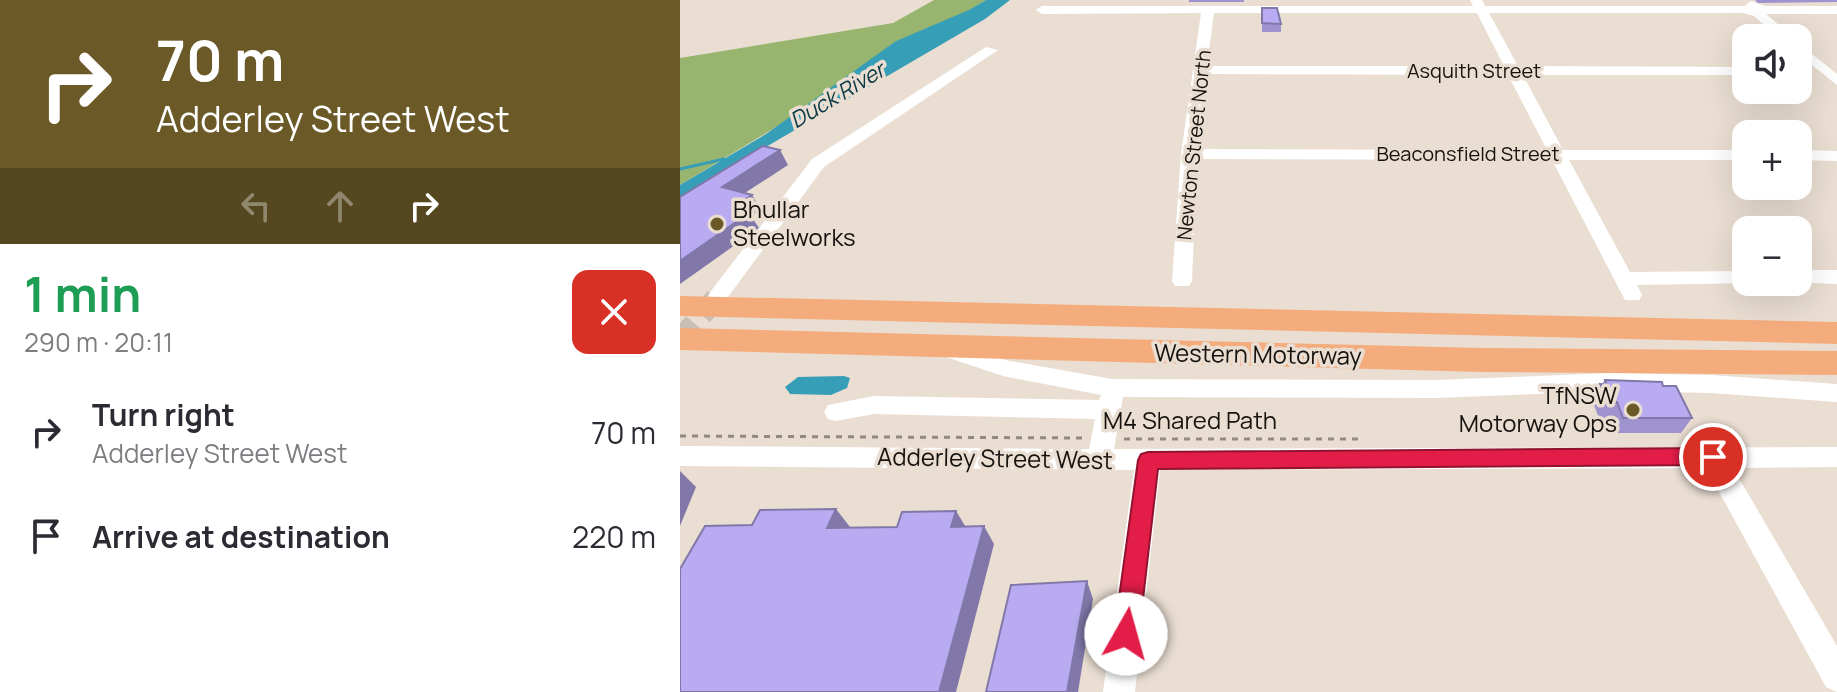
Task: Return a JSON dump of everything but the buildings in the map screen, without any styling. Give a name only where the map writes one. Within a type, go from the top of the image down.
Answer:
[{"type":"highway","name":"Western Motorway","points":[[680,306],[1837,333]]},
{"type":"highway","name":"Western Motorway","points":[[680,339],[1482,360],[1837,363]]},
{"type":"street","points":[[1479,4],[1628,287],[1732,279]]},
{"type":"street","points":[[1042,10],[1479,4],[1837,10]]},
{"type":"street","points":[[1752,7],[1771,24]]},
{"type":"street","name":"Newton Street North","points":[[1182,281],[1189,154],[1208,9]]},
{"type":"street","points":[[718,296],[818,163],[991,50]]},
{"type":"street","points":[[1812,58],[1833,74]]},
{"type":"street","name":"Asquith Street","points":[[1201,70],[1732,71]]},
{"type":"street","points":[[1812,72],[1833,74]]},
{"type":"street","name":"Beaconsfield Street","points":[[1189,154],[1732,155]]},
{"type":"street","points":[[1812,155],[1837,156]]},
{"type":"street","points":[[1812,277],[1837,277]]},
{"type":"street","points":[[944,348],[1110,399]]},
{"type":"street","points":[[836,412],[878,397],[1110,399],[1612,382],[1711,384],[1837,393]]},
{"type":"street","points":[[1101,449],[1110,399]]},
{"type":"street","name":"Adderley Street West","points":[[680,456],[1101,449],[1148,460],[1837,457]]},
{"type":"street","points":[[1713,457],[1837,676]]},
{"type":"street","points":[[1119,692],[1148,460]]},
{"type":"path","name":"M4 Shared Path","points":[[680,436],[1101,449],[1367,439]]},
{"type":"green space","points":[[934,0],[986,0],[680,185],[680,58],[893,23]]},
{"type":"water","name":"Duck River","points":[[986,0],[1010,0],[985,19],[680,197],[680,185],[766,134],[896,41]]},
{"type":"water","points":[[798,377],[850,378],[847,388],[831,395],[790,394],[785,387]]},
{"type":"waterway","points":[[680,169],[724,159]]},
{"type":"tunnel","points":[[680,340],[718,296]]},
{"type":"place","name":"Bhullar Steelworks","points":[[717,224]]},
{"type":"place","name":"TfNSW Motorway Ops","points":[[1633,410]]},
{"type":"route","points":[[1126,634],[1148,460],[1713,457]]}]
